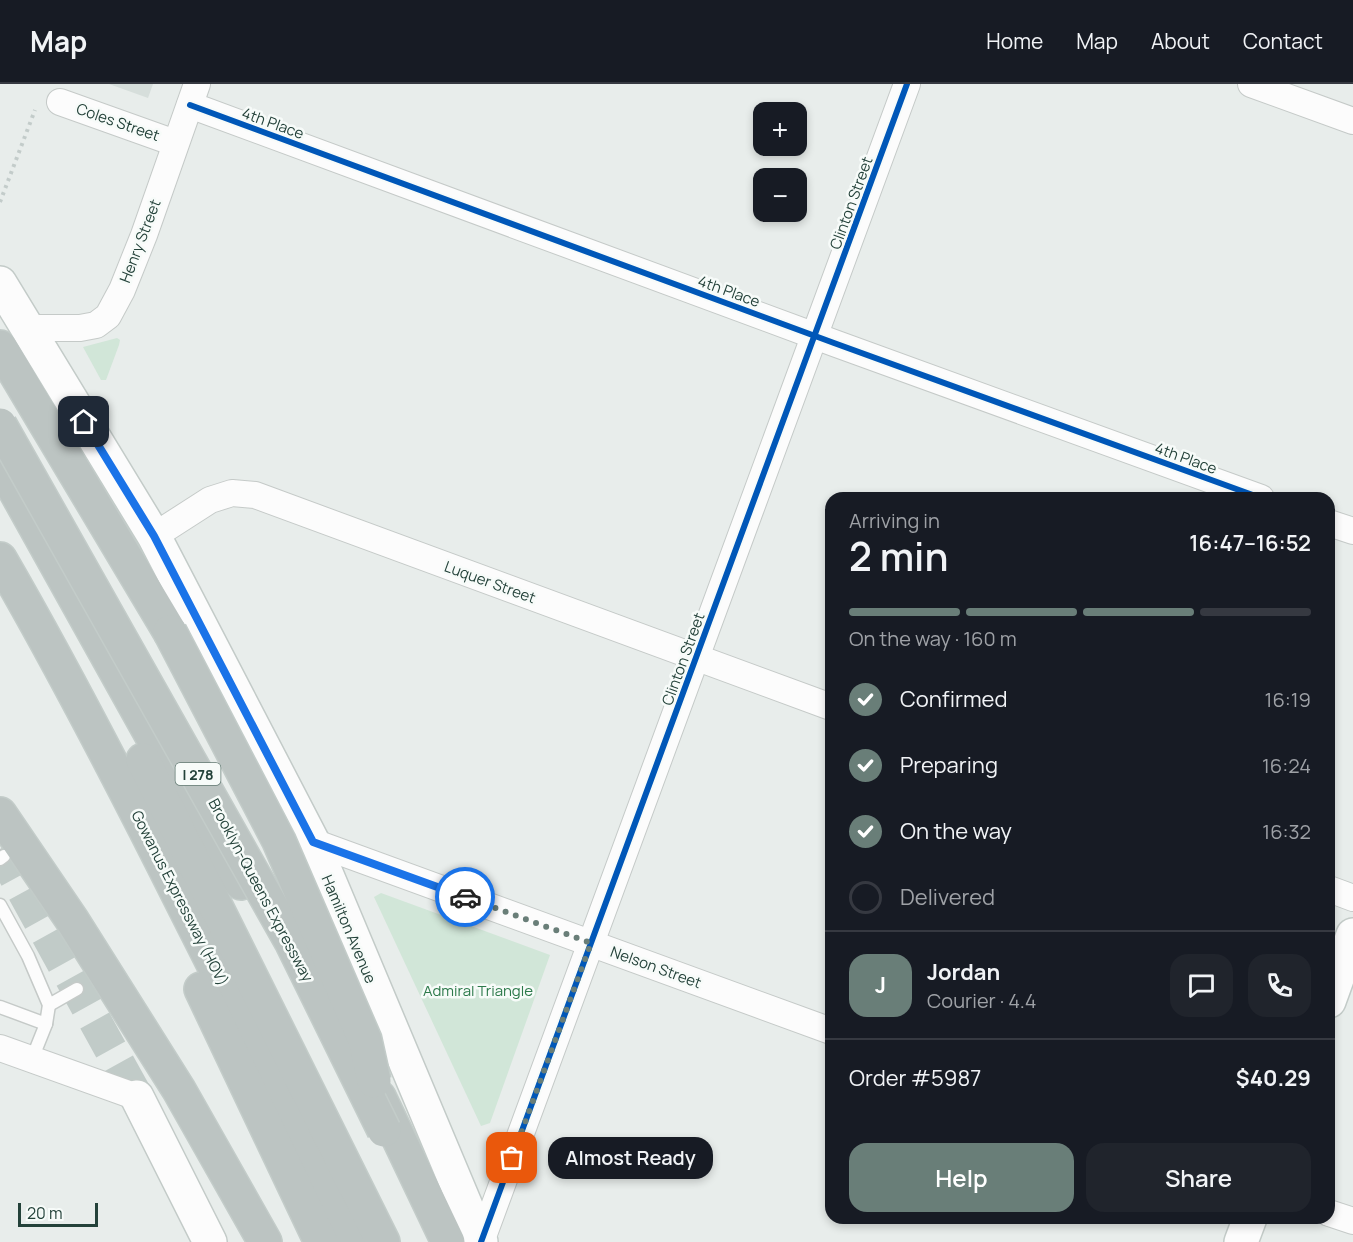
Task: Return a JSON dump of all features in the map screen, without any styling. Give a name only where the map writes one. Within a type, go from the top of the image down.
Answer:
[{"type":"highway","points":[[0,347],[170,632],[279,841],[365,1040],[384,1130]]},
{"type":"highway","name":"Brooklyn-Queens Expressway","points":[[0,425],[292,943],[384,1130],[411,1197],[424,1242]]},
{"type":"highway","points":[[0,463],[167,763],[237,876],[354,1047],[448,1242]]},
{"type":"highway","points":[[0,510],[140,755],[309,1151],[321,1242]]},
{"type":"highway","name":"Gowanus Expressway (HOV)","points":[[0,559],[45,638],[142,822],[309,1151],[351,1242]]},
{"type":"highway","points":[[0,599],[103,790],[309,1151],[383,1242]]},
{"type":"highway","points":[[0,814],[72,920],[180,1090],[266,1242]]},
{"type":"main road","name":"Hamilton Avenue","points":[[0,283],[154,536],[313,842],[481,1242]]},
{"type":"main road","points":[[1335,984],[1353,935]]},
{"type":"main road","points":[[137,1096],[210,1242]]},
{"type":"main road","points":[[1241,1242],[1248,1224]]},
{"type":"street","name":"Clinton Street","points":[[481,1242],[907,84]]},
{"type":"street","points":[[1251,84],[1353,121]]},
{"type":"street","name":"4th Place","points":[[193,94],[815,336],[1244,492]]},
{"type":"street","name":"Henry Street","points":[[27,328],[80,328],[96,325],[108,316],[122,290],[144,235],[193,94]]},
{"type":"street","name":"Coles Street","points":[[48,105],[175,143]]},
{"type":"street","name":"Luquer Street","points":[[154,536],[210,500],[232,493],[255,495],[825,705]]},
{"type":"street","points":[[1335,525],[1353,531]]},
{"type":"street","name":"Nelson Street","points":[[313,842],[825,1029]]},
{"type":"street","points":[[1335,892],[1353,898]]},
{"type":"street","points":[[0,1048],[137,1096]]},
{"type":"street","points":[[1335,1215],[1353,1221]]},
{"type":"lane","points":[[0,905],[28,956],[49,1005],[45,1024],[32,1059]]},
{"type":"lane","points":[[49,1005],[78,989]]},
{"type":"lane","points":[[0,1006],[45,1024]]},
{"type":"path","points":[[0,202],[15,162],[48,105]]},
{"type":"shaded area","points":[[109,84],[153,84],[148,98]]},
{"type":"green space","points":[[117,338],[120,340],[119,345],[106,380],[101,380],[83,347]]},
{"type":"green space","name":"Admiral Triangle","points":[[381,893],[550,955],[490,1123],[481,1126],[374,897]]},
{"type":"tunnel","points":[[0,849],[137,1097]]},
{"type":"cycle path","points":[[481,1242],[907,84]]},
{"type":"cycle path","points":[[190,105],[1244,492]]},
{"type":"way so far","points":[[465,897],[591,943],[512,1158]]},
{"type":"place","name":"Almost Ready","points":[[512,1158]]},
{"type":"route","points":[[84,422],[154,536],[313,842],[465,897]]}]
